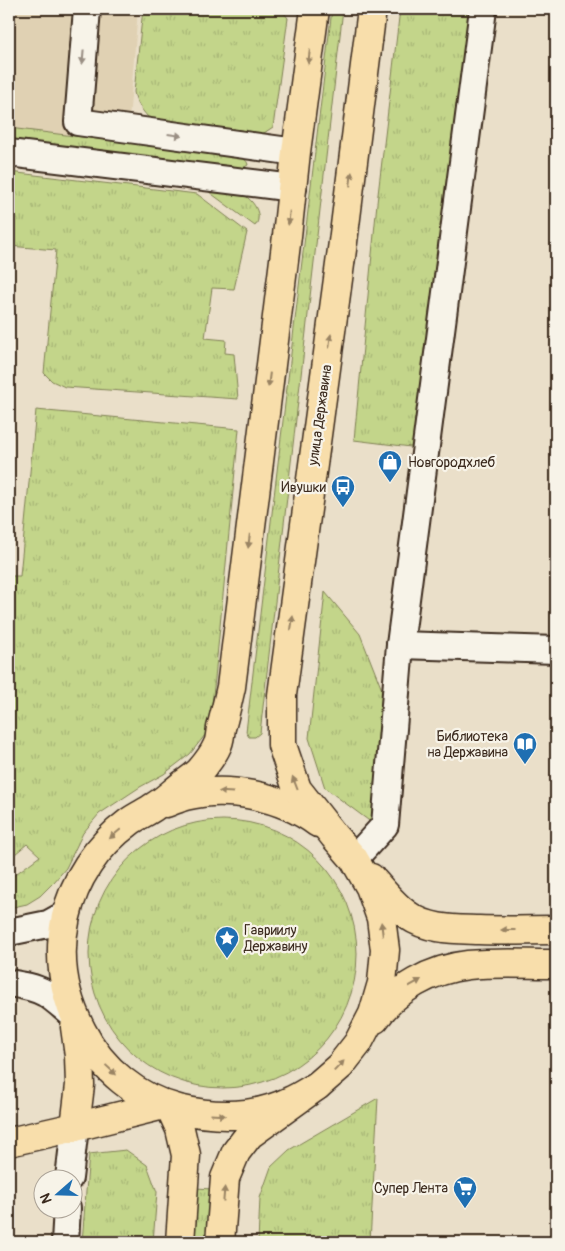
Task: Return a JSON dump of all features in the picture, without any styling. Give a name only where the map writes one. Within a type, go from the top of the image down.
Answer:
[{"type":"main road","name":"улица Державина","points":[[315,9],[231,687],[218,745],[199,771],[155,806],[130,821],[108,839],[90,861],[76,887],[66,914],[61,957],[64,982],[74,1016],[87,1042],[106,1066],[128,1085],[145,1096],[167,1106],[200,1114],[230,1116],[261,1112],[290,1101],[317,1086]]},
{"type":"main road","name":"улица Державина","points":[[220,1242],[225,1178],[236,1152],[249,1135],[317,1086],[340,1066],[358,1043],[373,1014],[382,983],[385,950],[381,918],[370,887],[354,859],[297,789],[282,746],[282,695],[342,252],[372,9]]},
{"type":"main road","name":"улица Державина","points":[[155,806],[186,796],[209,793],[249,794],[280,802],[308,816],[334,836]]},
{"type":"main road","points":[[354,859],[394,903],[424,924],[442,928],[470,930],[556,930]]},
{"type":"main road","points":[[358,1043],[380,1010],[393,998],[422,979],[466,965],[556,964]]},
{"type":"main road","points":[[74,1016],[79,1056],[80,1085],[75,1127]]},
{"type":"main road","points":[[9,1142],[167,1106],[180,1129],[186,1155],[180,1242]]},
{"type":"street","points":[[87,9],[78,122],[296,152]]},
{"type":"street","points":[[354,859],[384,825],[400,645],[483,9]]},
{"type":"street","points":[[9,153],[293,188]]},
{"type":"street","points":[[400,645],[556,650]]},
{"type":"street","points":[[9,932],[48,924],[66,914]]},
{"type":"street","points":[[9,983],[28,986],[43,992],[74,1016]]},
{"type":"street","points":[[70,1168],[75,1127]]},
{"type":"street","points":[[64,1242],[66,1218]]},
{"type":"shaded area","points":[[9,9],[138,9],[126,158],[9,143]]},
{"type":"green space","points":[[143,9],[281,9],[288,18],[273,127],[258,135],[151,120],[140,107],[134,92]]},
{"type":"green space","points":[[332,9],[343,9],[260,733],[255,737],[249,737],[246,732]]},
{"type":"green space","points":[[400,9],[472,9],[419,448],[354,440],[377,203]]},
{"type":"green space","points":[[9,128],[237,156],[245,160],[248,165],[241,169],[9,145]]},
{"type":"green space","points":[[9,172],[197,194],[247,232],[234,289],[212,288],[205,338],[226,340],[225,353],[234,354],[238,399],[65,387],[52,381],[44,373],[56,250],[9,246]]},
{"type":"green space","points":[[201,186],[233,191],[247,197],[257,211],[258,221],[255,226]]},
{"type":"green space","points":[[36,410],[239,429],[209,730],[190,754],[164,774],[140,787],[99,814],[83,833],[66,868],[40,896],[27,904],[9,908],[9,879],[40,856],[27,844],[9,859],[9,576],[20,576]]},
{"type":"green space","points":[[325,592],[360,634],[386,700],[372,823],[325,788],[309,738]]},
{"type":"green space","points":[[210,820],[236,820],[262,825],[274,830],[298,842],[318,859],[335,879],[352,915],[357,941],[357,967],[352,993],[335,1029],[318,1049],[298,1066],[262,1083],[236,1088],[210,1088],[184,1083],[148,1066],[119,1039],[111,1029],[94,993],[89,967],[89,941],[94,915],[111,879],[138,850],[148,842],[184,825]]},
{"type":"green space","points":[[378,1098],[370,1242],[258,1242],[260,1198],[271,1167],[289,1150]]},
{"type":"green space","points":[[126,1150],[147,1165],[157,1192],[153,1242],[82,1242],[89,1154]]},
{"type":"green space","points":[[196,1188],[212,1189],[208,1242],[192,1242]]},
{"type":"place","name":"Новгородхлеб","points":[[390,483]]},
{"type":"place","name":"Ивушки","points":[[343,508]]},
{"type":"place","name":"Библиотека на Державина","points":[[525,765]]},
{"type":"place","name":"Гавриилу Державину","points":[[227,959]]},
{"type":"place","name":"Супер Лента","points":[[465,1209]]}]
